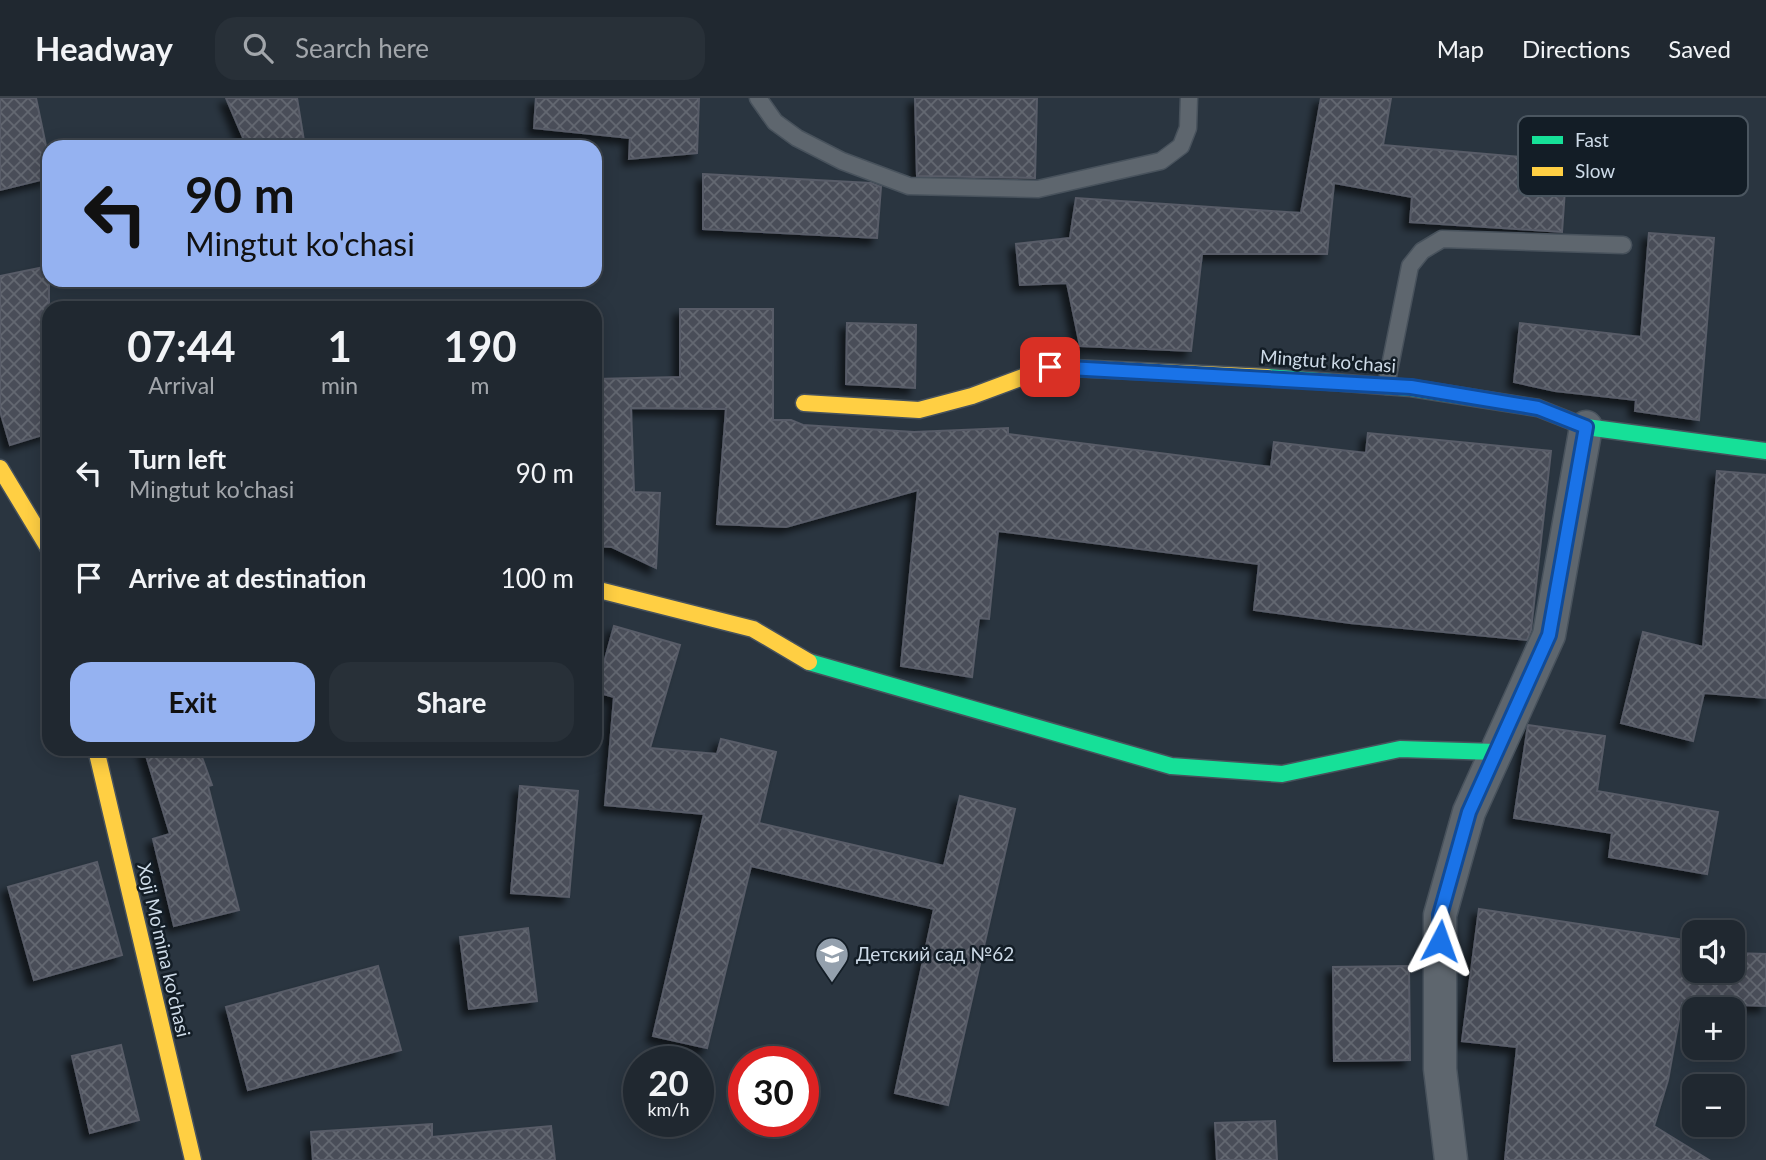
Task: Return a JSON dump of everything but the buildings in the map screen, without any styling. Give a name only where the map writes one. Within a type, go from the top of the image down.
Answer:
[{"type":"street","name":"Mingtut ko'chasi","points":[[804,403],[919,411],[972,396],[1050,367],[1387,386],[1538,408],[1586,427],[1766,451]]},
{"type":"street","points":[[1451,1160],[1440,1069],[1440,915],[1469,812],[1549,635],[1586,427]]},
{"type":"street","points":[[0,468],[42,536]]},
{"type":"street","points":[[602,591],[753,629],[805,661],[1171,766],[1282,774],[1400,749],[1496,752]]},
{"type":"street","name":"Xoji Mo'mina ko'chasi","points":[[98,756],[193,1160]]},
{"type":"lane","points":[[758,98],[775,122],[797,138],[842,161],[909,186],[1038,189],[1161,160],[1181,146],[1188,128],[1189,98]]},
{"type":"lane","points":[[1387,386],[1410,266],[1422,251],[1442,239],[1623,245]]},
{"type":"traffic: fast","points":[[1267,377],[1411,388],[1538,408],[1586,427],[1766,451]]},
{"type":"traffic: fast","points":[[809,662],[1171,766],[1282,774],[1400,749],[1496,752]]},
{"type":"traffic: slow","points":[[804,403],[919,410],[972,396],[1050,367],[1267,377]]},
{"type":"traffic: slow","points":[[0,468],[42,537]]},
{"type":"traffic: slow","points":[[602,591],[753,629],[809,662]]},
{"type":"traffic: slow","points":[[98,756],[193,1160]]},
{"type":"place","name":"Детский сад №62","points":[[832,984]]},
{"type":"route","points":[[1050,367],[1411,387],[1538,408],[1586,427],[1549,635],[1469,812],[1440,915],[1440,941]]}]
